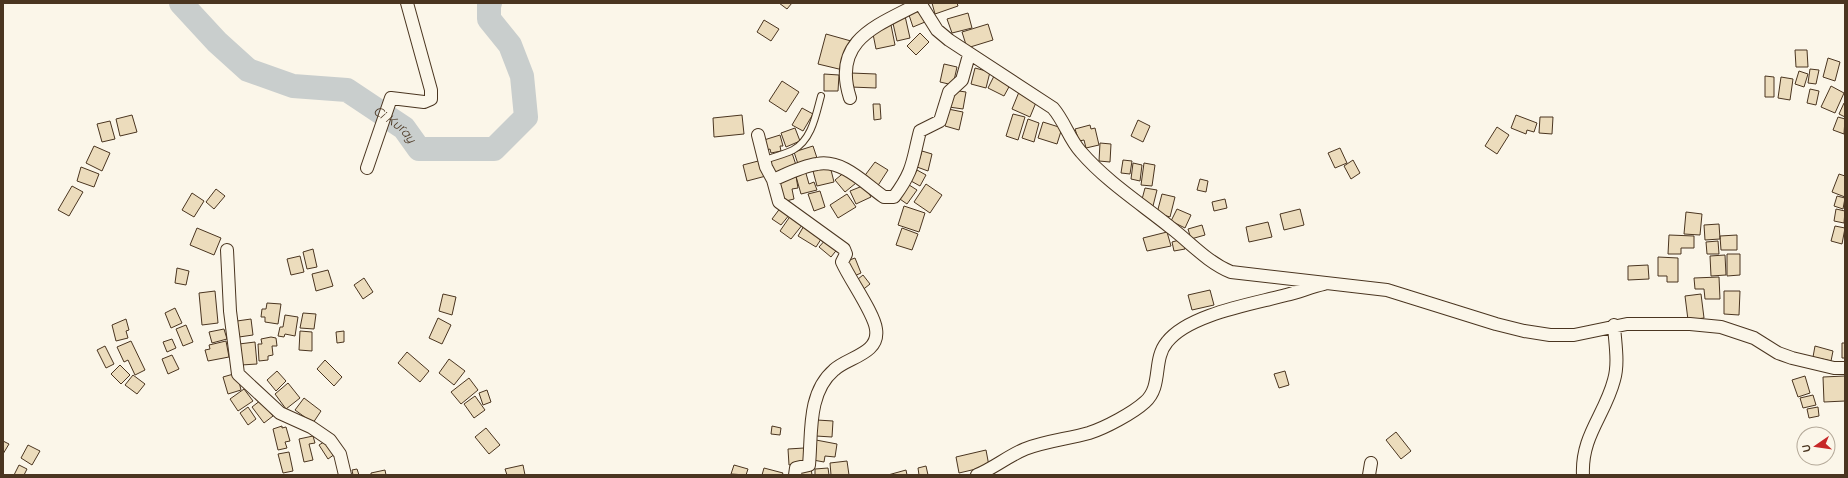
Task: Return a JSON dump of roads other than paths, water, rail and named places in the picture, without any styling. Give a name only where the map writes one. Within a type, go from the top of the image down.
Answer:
[{"type":"street","points":[[367,168],[389,105],[393,98],[424,102],[430,100],[431,96],[407,3]]},
{"type":"street","points":[[850,98],[846,72],[848,60],[856,42],[868,31],[920,3],[937,30],[969,55],[1053,108],[1061,117],[1074,143],[1093,165],[1217,266],[1231,272],[1330,282],[1387,290],[1496,324],[1537,333],[1561,336],[1602,330],[1614,325],[1690,324],[1721,327],[1754,338],[1778,353],[1792,358],[1834,368],[1845,368]]},
{"type":"street","points":[[773,180],[807,166],[831,164],[841,167],[866,182],[884,197],[894,197],[913,166],[920,131],[940,121],[949,92],[962,80],[969,55]]},
{"type":"street","points":[[758,135],[768,172],[773,180],[778,202],[844,249],[846,254],[842,262],[873,317],[876,329],[876,338],[872,347],[833,370],[822,384],[812,414],[809,465],[796,468],[795,475]]},
{"type":"street","points":[[227,250],[230,311],[238,374],[280,413],[311,427],[330,440],[340,454],[345,475]]},
{"type":"street","points":[[977,475],[994,468],[1011,456],[1037,445],[1091,433],[1145,402],[1152,394],[1157,383],[1159,353],[1174,334],[1186,326],[1244,305],[1288,295],[1330,282]]},
{"type":"street","points":[[1583,475],[1586,446],[1614,380],[1617,366],[1614,325]]},
{"type":"street","points":[[1369,475],[1371,463]]},
{"type":"lane","points":[[764,160],[793,150],[805,140],[814,122],[821,96]]},
{"type":"waterway","name":"Ci Kuray","points":[[181,3],[217,42],[248,70],[293,86],[347,90],[404,128],[419,149],[494,149],[526,117],[522,76],[510,45],[489,19],[490,3]]}]
